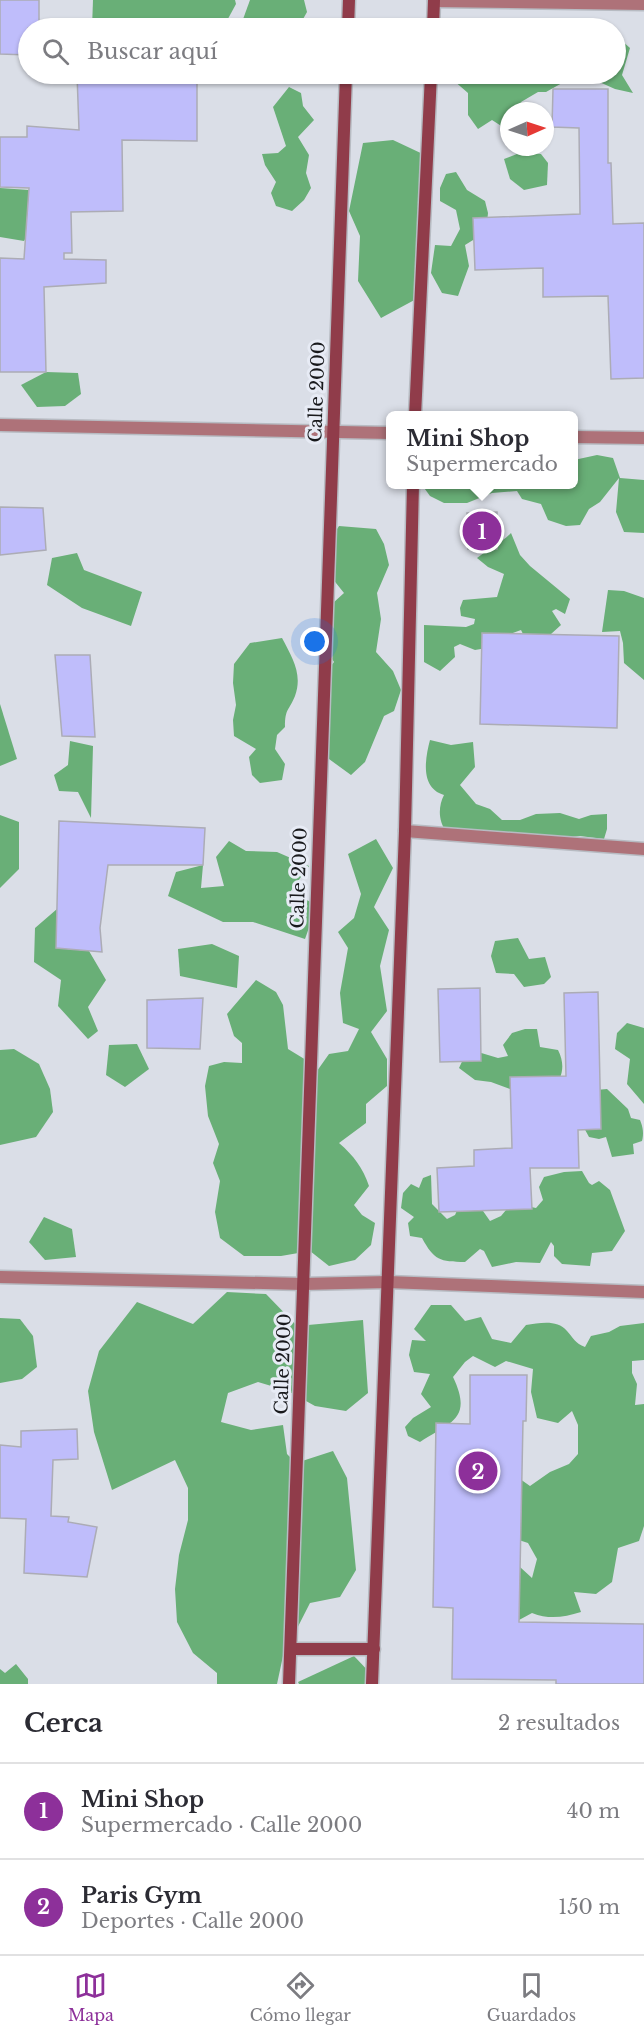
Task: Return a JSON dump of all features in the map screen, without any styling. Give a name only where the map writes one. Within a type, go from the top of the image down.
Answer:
[{"type":"street","points":[[348,18],[349,0]]},
{"type":"street","points":[[433,18],[434,0],[644,4]]},
{"type":"street","name":"Calle 2000","points":[[289,1684],[346,84]]},
{"type":"street","points":[[415,411],[431,84]]},
{"type":"street","points":[[0,425],[386,434]]},
{"type":"street","points":[[578,437],[644,438]]},
{"type":"street","points":[[372,1684],[405,831],[413,489]]},
{"type":"street","points":[[405,831],[644,849]]},
{"type":"street","points":[[0,1278],[303,1284],[388,1282],[644,1292]]},
{"type":"street","points":[[291,1649],[374,1649]]},
{"type":"green space","points":[[93,0],[235,0],[236,4],[228,18],[92,18]]},
{"type":"green space","points":[[250,0],[304,0],[307,12],[304,18],[243,18]]},
{"type":"green space","points":[[626,44],[630,48],[626,62]]},
{"type":"green space","points":[[626,82],[633,93],[604,84],[626,84]]},
{"type":"green space","points":[[458,84],[560,84],[546,92],[538,92],[521,102],[500,102],[500,125],[492,120],[478,129],[468,115],[468,93]]},
{"type":"green space","points":[[289,87],[301,93],[303,106],[314,120],[298,137],[309,155],[306,173],[311,188],[304,200],[292,211],[276,206],[271,193],[276,182],[265,165],[262,154],[278,153],[286,146],[273,107]]},
{"type":"green space","points":[[393,140],[427,156],[416,241],[420,297],[381,318],[358,281],[360,236],[349,211],[363,143]]},
{"type":"green space","points":[[512,156],[543,156],[548,163],[547,185],[524,190],[510,179],[504,159]]},
{"type":"green space","points":[[456,172],[467,190],[485,201],[488,213],[486,232],[465,245],[469,266],[458,296],[442,293],[431,273],[435,245],[451,246],[460,229],[456,210],[440,201],[440,188],[446,174]]},
{"type":"green space","points":[[0,188],[29,190],[42,211],[24,241],[0,237]]},
{"type":"green space","points":[[46,372],[78,373],[81,394],[65,406],[37,407],[21,385]]},
{"type":"green space","points":[[597,455],[613,458],[620,478],[644,480],[644,533],[624,532],[616,512],[619,478],[600,502],[589,509],[580,525],[566,526],[548,520],[541,504],[522,499],[517,491],[492,493],[467,503],[444,503],[430,496],[425,489],[578,489],[578,459]]},
{"type":"green space","points":[[339,526],[376,529],[384,544],[389,565],[377,593],[381,619],[376,652],[393,671],[401,690],[394,711],[384,716],[365,762],[351,775],[318,751],[328,670],[334,662],[322,643],[333,603],[344,593],[332,578],[326,546]]},
{"type":"green space","points":[[511,533],[520,555],[570,599],[565,614],[556,609],[552,611],[561,625],[541,643],[525,638],[521,630],[510,634],[504,645],[475,650],[460,644],[454,647],[455,657],[440,671],[424,662],[424,625],[466,627],[474,624],[475,619],[461,616],[460,608],[463,600],[497,597],[504,574],[488,567],[477,558]]},
{"type":"green space","points":[[77,553],[84,570],[142,592],[131,626],[82,608],[47,585],[52,558]]},
{"type":"green space","points":[[608,590],[624,591],[644,598],[644,680],[624,663],[620,631],[602,632]]},
{"type":"green space","points":[[282,638],[295,666],[297,688],[287,713],[285,727],[277,735],[275,749],[285,764],[282,780],[260,783],[252,775],[249,757],[256,749],[234,736],[233,720],[236,705],[233,683],[234,664],[250,643]]},
{"type":"green space","points":[[0,704],[17,759],[0,766]]},
{"type":"green space","points":[[430,740],[451,745],[473,742],[475,767],[460,785],[476,804],[490,809],[502,820],[520,820],[536,814],[560,813],[579,819],[591,815],[607,814],[604,839],[580,836],[524,843],[503,831],[491,841],[469,831],[459,830],[447,833],[440,814],[444,795],[431,786],[426,772]]},
{"type":"green space","points":[[70,741],[93,746],[91,818],[78,792],[59,791],[54,775],[68,765]]},
{"type":"green space","points":[[0,815],[19,822],[19,869],[0,888]]},
{"type":"green space","points":[[376,839],[393,868],[374,907],[389,930],[380,966],[387,1011],[371,1032],[387,1059],[387,1086],[366,1104],[366,1123],[339,1143],[357,1163],[369,1186],[354,1205],[362,1215],[375,1223],[371,1245],[355,1260],[329,1266],[310,1251],[281,1256],[244,1256],[220,1238],[215,1212],[220,1181],[213,1163],[219,1144],[208,1116],[205,1086],[209,1066],[224,1062],[242,1063],[242,1043],[234,1036],[227,1014],[256,980],[276,992],[283,1005],[288,1049],[306,1060],[312,1078],[329,1054],[348,1051],[359,1029],[343,1023],[340,993],[348,948],[338,932],[354,918],[361,894],[348,854]]},
{"type":"green space","points":[[229,841],[246,851],[277,852],[309,866],[290,892],[317,905],[305,939],[253,922],[223,922],[168,896],[176,872],[203,865],[201,888],[224,886],[216,857]]},
{"type":"green space","points":[[57,909],[56,948],[89,951],[106,980],[88,1007],[98,1031],[88,1039],[58,1006],[61,980],[34,962],[35,928]]},
{"type":"green space","points":[[518,938],[529,959],[545,957],[551,977],[544,984],[524,987],[514,974],[496,973],[491,956],[495,941]]},
{"type":"green space","points":[[212,944],[239,956],[237,988],[180,976],[178,949]]},
{"type":"green space","points":[[627,1023],[644,1028],[644,1104],[627,1084],[630,1059],[615,1049],[617,1033]]},
{"type":"green space","points":[[525,1029],[537,1029],[540,1047],[558,1050],[562,1061],[562,1071],[553,1091],[521,1093],[491,1082],[475,1080],[459,1068],[468,1049],[498,1058],[508,1056],[503,1045],[512,1033]]},
{"type":"green space","points":[[137,1044],[149,1069],[125,1087],[106,1075],[109,1045]]},
{"type":"green space","points":[[14,1049],[39,1064],[50,1089],[53,1112],[36,1137],[0,1145],[0,1050]]},
{"type":"green space","points":[[607,1089],[628,1109],[631,1118],[640,1120],[643,1138],[642,1141],[633,1144],[634,1154],[612,1157],[606,1137],[599,1139],[589,1137],[576,1113],[585,1091]]},
{"type":"green space","points":[[582,1171],[589,1183],[592,1185],[599,1181],[610,1190],[625,1231],[612,1251],[592,1253],[590,1266],[562,1264],[554,1256],[554,1246],[551,1242],[540,1263],[516,1262],[492,1267],[484,1251],[480,1249],[465,1262],[444,1260],[430,1251],[422,1238],[410,1236],[408,1223],[414,1217],[401,1208],[403,1193],[411,1184],[419,1188],[423,1178],[431,1175],[432,1204],[447,1219],[455,1215],[460,1204],[476,1201],[490,1221],[501,1216],[512,1203],[536,1208],[543,1200],[539,1187],[544,1177],[564,1172]]},
{"type":"green space","points":[[44,1217],[72,1229],[76,1257],[45,1260],[29,1242]]},
{"type":"green space","points":[[227,1292],[266,1294],[297,1326],[363,1320],[368,1393],[346,1411],[315,1406],[288,1391],[258,1382],[228,1393],[221,1422],[251,1430],[283,1425],[287,1454],[296,1463],[333,1451],[347,1478],[356,1570],[340,1597],[310,1603],[283,1656],[277,1684],[217,1684],[217,1673],[193,1653],[177,1622],[175,1589],[179,1555],[188,1520],[188,1488],[175,1460],[112,1490],[94,1432],[88,1391],[99,1351],[137,1302],[193,1324]]},
{"type":"green space","points":[[431,1305],[451,1305],[465,1321],[481,1317],[492,1339],[511,1343],[526,1325],[531,1324],[553,1323],[563,1327],[585,1347],[591,1336],[609,1332],[620,1326],[644,1323],[644,1360],[632,1361],[632,1373],[637,1384],[635,1405],[644,1404],[644,1526],[639,1541],[618,1548],[612,1582],[596,1594],[574,1592],[581,1612],[557,1617],[532,1613],[506,1627],[520,1567],[532,1578],[537,1559],[528,1543],[503,1535],[506,1469],[530,1486],[550,1472],[569,1464],[578,1454],[578,1425],[572,1411],[558,1423],[537,1418],[531,1392],[533,1369],[506,1361],[495,1367],[473,1356],[453,1377],[461,1402],[456,1418],[420,1442],[408,1436],[405,1427],[413,1418],[431,1407],[421,1394],[430,1374],[414,1372],[409,1355],[412,1340],[426,1341],[414,1329]]},
{"type":"green space","points":[[0,1318],[20,1319],[33,1336],[37,1367],[22,1379],[0,1383]]},
{"type":"green space","points":[[354,1656],[373,1676],[372,1684],[299,1684],[298,1682]]},
{"type":"green space","points":[[16,1664],[28,1679],[28,1684],[0,1684],[0,1669],[5,1673]]},
{"type":"building","points":[[0,0],[39,0],[39,18],[18,18],[18,55],[0,54]]},
{"type":"building","points":[[77,84],[197,84],[197,141],[122,140],[123,211],[71,212],[72,253],[64,253],[64,259],[106,260],[106,283],[44,287],[46,372],[0,372],[0,258],[24,259],[29,188],[0,187],[0,137],[27,137],[27,126],[79,130]]},
{"type":"building","points":[[553,89],[608,89],[608,163],[611,163],[613,224],[644,223],[644,378],[611,379],[608,296],[543,297],[543,268],[475,270],[473,218],[580,214],[579,128],[554,127]]},
{"type":"building","points":[[0,507],[43,508],[46,550],[0,555]]},
{"type":"building","points":[[497,512],[497,549],[468,549],[467,513]]},
{"type":"building","points":[[482,633],[619,636],[617,728],[480,724]]},
{"type":"building","points":[[55,655],[90,655],[95,737],[62,736]]},
{"type":"building","points":[[59,821],[205,828],[203,865],[108,865],[100,928],[102,952],[56,948]]},
{"type":"building","points":[[480,988],[481,1061],[440,1062],[438,989]]},
{"type":"building","points":[[598,992],[601,1129],[578,1130],[579,1168],[530,1168],[532,1209],[439,1212],[437,1168],[474,1166],[474,1150],[512,1148],[510,1077],[566,1076],[564,993]]},
{"type":"building","points":[[203,998],[200,1049],[147,1048],[147,1000]]},
{"type":"building","points":[[470,1375],[527,1375],[526,1421],[523,1421],[519,1622],[644,1624],[644,1684],[556,1684],[556,1680],[452,1679],[453,1608],[433,1607],[436,1423],[470,1424]]},
{"type":"building","points":[[77,1429],[78,1459],[53,1460],[51,1516],[69,1517],[68,1522],[97,1527],[87,1577],[24,1573],[26,1519],[0,1518],[0,1445],[21,1447],[21,1431]]},
{"type":"place","name":"Mini Shop","points":[[482,531]]},
{"type":"place","name":"Paris Gym","points":[[478,1471]]}]
